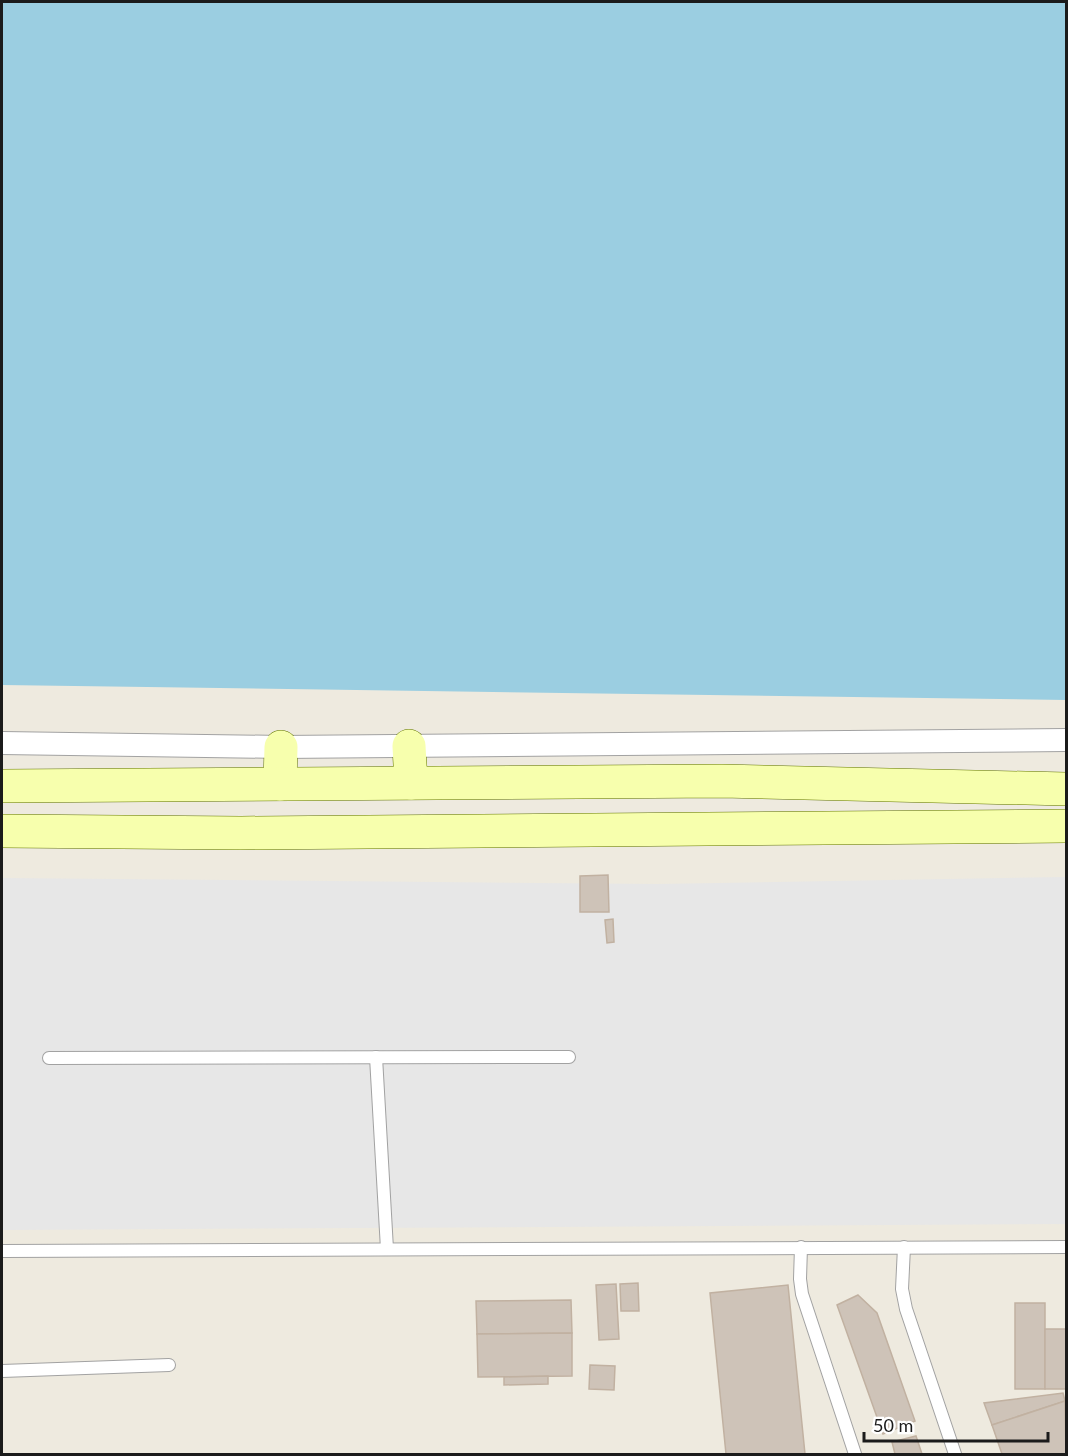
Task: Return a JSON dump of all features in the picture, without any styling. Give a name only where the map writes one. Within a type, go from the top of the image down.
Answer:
[{"type":"street","points":[[2,743],[281,747],[1066,740]]},
{"type":"street","points":[[409,746],[411,783]]},
{"type":"street","points":[[280,784],[281,747]]},
{"type":"street","points":[[520,831],[516,810],[526,798],[675,797],[696,793],[722,781]]},
{"type":"street","points":[[2,786],[722,781],[1066,789]]},
{"type":"street","points":[[2,831],[520,831],[1066,825]]},
{"type":"lane","points":[[376,1057],[387,1249]]},
{"type":"lane","points":[[49,1058],[569,1057]]},
{"type":"lane","points":[[904,1247],[902,1289],[906,1309],[955,1455]]},
{"type":"lane","points":[[2,1251],[1066,1247]]},
{"type":"lane","points":[[801,1248],[802,1294],[855,1455]]},
{"type":"lane","points":[[2,1371],[169,1365]]},
{"type":"shaded area","points":[[1066,877],[1066,1224],[2,1230],[2,878],[657,884]]},
{"type":"water","points":[[2,2],[1066,2],[1066,700],[2,685]]},
{"type":"building","points":[[608,875],[609,912],[580,912],[580,876]]},
{"type":"building","points":[[613,919],[614,942],[607,943],[605,920]]},
{"type":"building","points":[[638,1283],[639,1311],[621,1311],[620,1284]]},
{"type":"building","points":[[616,1284],[619,1339],[599,1340],[596,1285]]},
{"type":"building","points":[[788,1285],[805,1454],[726,1454],[710,1293]]},
{"type":"building","points":[[858,1295],[877,1313],[915,1421],[883,1434],[837,1305]]},
{"type":"building","points":[[571,1300],[572,1333],[477,1334],[476,1301]]},
{"type":"building","points":[[1015,1303],[1045,1303],[1045,1389],[1015,1389]]},
{"type":"building","points":[[1045,1329],[1066,1329],[1066,1389],[1045,1389]]},
{"type":"building","points":[[572,1333],[572,1376],[478,1377],[477,1334]]},
{"type":"building","points":[[590,1365],[615,1366],[614,1390],[589,1389]]},
{"type":"building","points":[[548,1376],[548,1384],[504,1385],[504,1377]]},
{"type":"building","points":[[1063,1393],[1065,1401],[992,1425],[984,1403]]},
{"type":"building","points":[[1065,1401],[1066,1454],[1002,1454],[992,1425]]},
{"type":"building","points":[[916,1436],[922,1454],[895,1454],[892,1442]]}]
